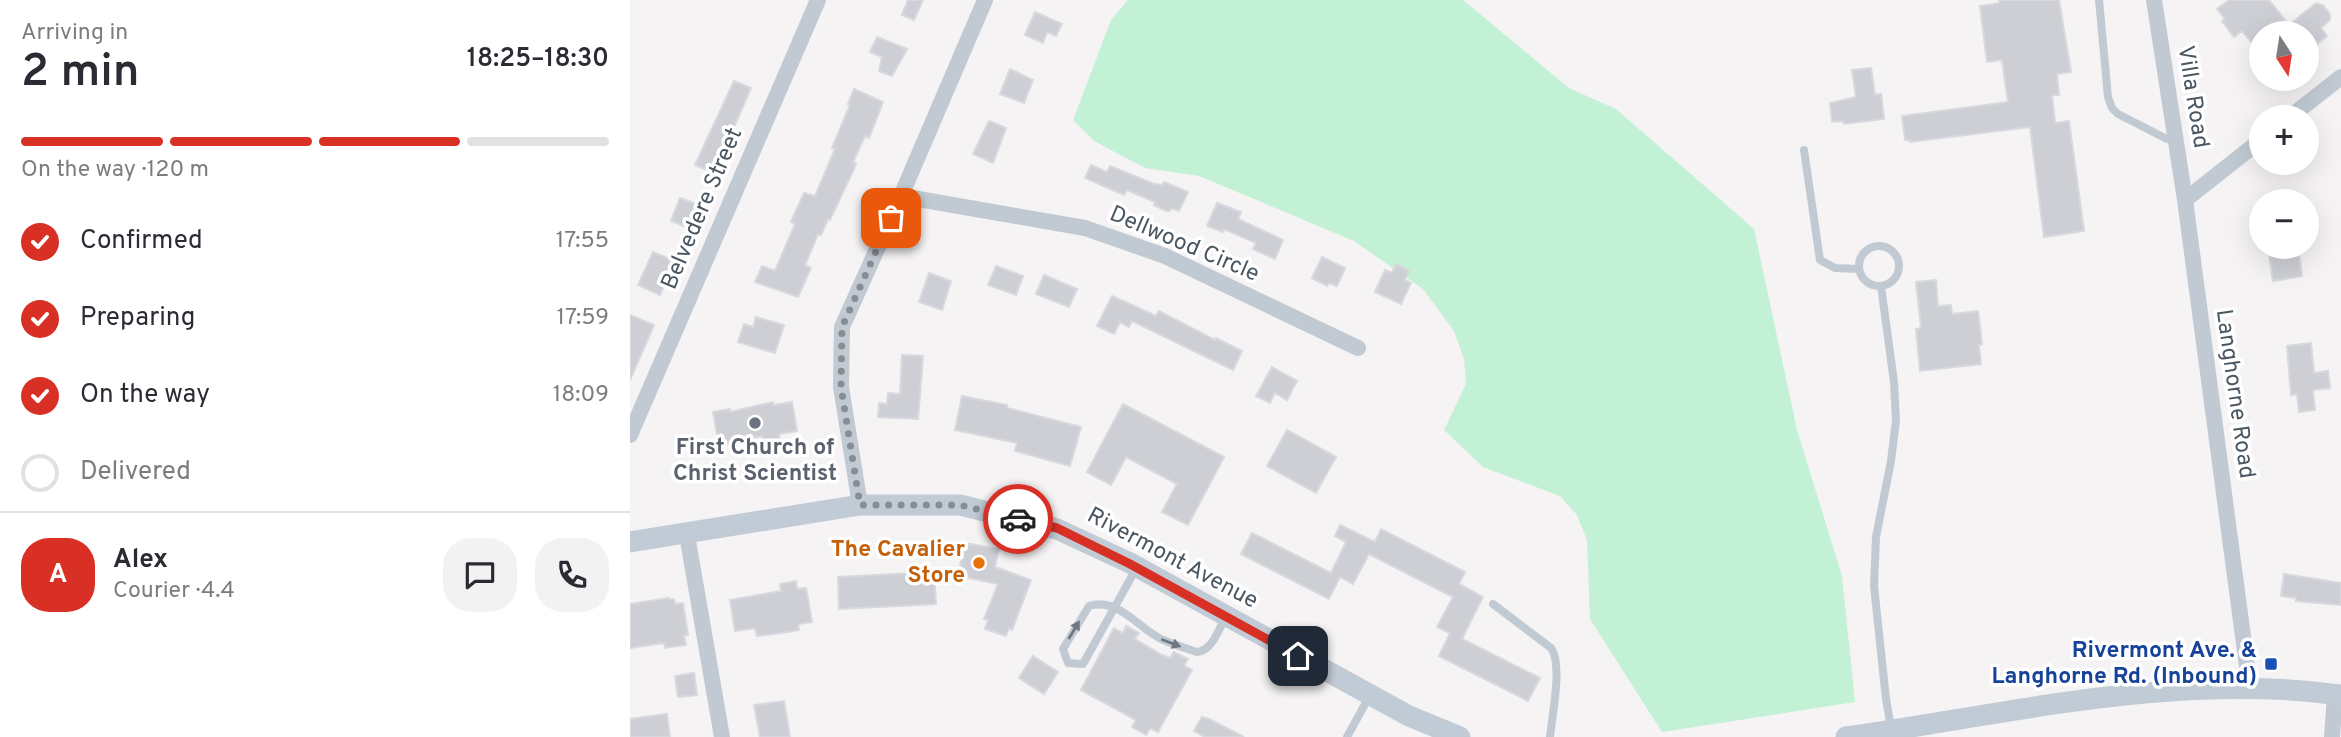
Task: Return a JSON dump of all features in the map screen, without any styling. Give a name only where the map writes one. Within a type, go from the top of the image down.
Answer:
[{"type":"main road","name":"Rivermont Avenue","points":[[630,542],[687,535],[860,505],[960,505],[1057,528],[1137,567],[1409,716],[1460,737]]},
{"type":"main road","points":[[1860,736],[1891,731],[1939,730],[2151,691],[2250,689],[2338,695]]},
{"type":"street","name":"Belvedere Street","points":[[630,435],[818,0]]},
{"type":"street","points":[[860,505],[841,387],[842,327],[985,0]]},
{"type":"street","name":"Villa Road","points":[[2154,0],[2185,200]]},
{"type":"street","points":[[2305,105],[2341,77]]},
{"type":"street","points":[[2185,200],[2249,150]]},
{"type":"street","name":"Dellwood Circle","points":[[901,196],[1085,228],[1165,256],[1359,348]]},
{"type":"street","name":"Langhorne Road","points":[[2185,200],[2250,689]]},
{"type":"street","points":[[687,535],[722,737]]},
{"type":"street","points":[[2332,737],[2338,695]]},
{"type":"lane","points":[[2099,0],[2108,97],[2112,108],[2118,114],[2167,139],[2176,139]]},
{"type":"lane","points":[[1804,150],[1820,260],[1835,268],[1859,269]]},
{"type":"lane","points":[[1877,246],[1891,251],[1899,264],[1898,272],[1888,284],[1881,286],[1866,282],[1859,269],[1860,261],[1869,249],[1877,246]]},
{"type":"lane","points":[[1881,286],[1894,382],[1896,421],[1876,537],[1874,586],[1891,731]]},
{"type":"lane","points":[[1137,567],[1114,607],[1083,663],[1068,663],[1063,649],[1089,606],[1097,604],[1114,607],[1158,638],[1197,652],[1209,647],[1226,616]]},
{"type":"lane","points":[[1493,604],[1551,648],[1555,654],[1550,737]]},
{"type":"lane","points":[[1347,737],[1370,695]]},
{"type":"green space","points":[[1128,0],[1463,0],[1569,88],[1616,109],[1754,229],[1797,430],[1842,576],[1855,702],[1662,732],[1590,619],[1587,540],[1577,515],[1560,496],[1483,467],[1444,430],[1466,384],[1464,359],[1454,331],[1423,289],[1354,241],[1199,176],[1145,168],[1094,141],[1073,120],[1111,20]]},
{"type":"building","points":[[908,0],[923,0],[914,20],[902,15]]},
{"type":"building","points":[[1999,0],[2059,0],[2071,72],[2057,74],[2059,95],[2052,95],[2055,123],[2069,121],[2084,231],[2044,237],[2030,127],[1910,142],[1905,140],[1902,116],[2008,102],[2002,60],[1987,62],[1980,6],[2000,3]]},
{"type":"building","points":[[2229,0],[2269,0],[2286,21],[2249,21],[2249,39],[2242,31],[2234,37],[2217,9]]},
{"type":"building","points":[[2316,3],[2323,5],[2330,14],[2330,20],[2321,28],[2327,36],[2319,43],[2319,21],[2294,21]]},
{"type":"building","points":[[1035,12],[1062,24],[1056,36],[1047,32],[1043,43],[1025,35]]},
{"type":"building","points":[[877,37],[907,49],[892,76],[879,71],[882,57],[870,52]]},
{"type":"building","points":[[1871,68],[1875,95],[1881,94],[1884,119],[1844,124],[1843,121],[1832,122],[1830,103],[1856,97],[1852,70]]},
{"type":"building","points":[[1010,69],[1033,80],[1024,103],[1000,94]]},
{"type":"building","points":[[734,81],[751,88],[714,173],[695,165]]},
{"type":"building","points":[[854,89],[883,102],[869,138],[865,136],[853,162],[856,163],[854,169],[830,220],[828,219],[821,235],[818,234],[805,265],[811,268],[798,297],[755,282],[762,266],[775,271],[795,224],[791,222],[804,193],[815,196],[835,149],[832,148]]},
{"type":"building","points":[[989,121],[1006,128],[993,163],[973,154]]},
{"type":"building","points":[[1091,165],[1107,172],[1110,166],[1154,184],[1162,185],[1164,182],[1188,192],[1179,211],[1171,208],[1166,211],[1154,205],[1155,202],[1127,190],[1124,195],[1085,178]]},
{"type":"building","points":[[680,198],[701,206],[689,228],[671,221]]},
{"type":"building","points":[[1217,203],[1241,212],[1238,219],[1283,240],[1275,259],[1253,249],[1256,243],[1224,229],[1223,232],[1207,226]]},
{"type":"building","points":[[653,252],[675,261],[660,295],[638,285]]},
{"type":"building","points":[[1322,257],[1345,268],[1337,286],[1329,283],[1327,286],[1312,278]]},
{"type":"building","points":[[2270,259],[2300,259],[2302,276],[2273,281]]},
{"type":"building","points":[[1396,264],[1409,270],[1405,280],[1411,283],[1401,304],[1375,292],[1385,270],[1392,273]]},
{"type":"building","points":[[996,266],[1023,276],[1016,295],[988,285]]},
{"type":"building","points":[[929,273],[951,281],[942,310],[919,302]]},
{"type":"building","points":[[1044,275],[1077,289],[1069,307],[1036,294]]},
{"type":"building","points":[[1936,280],[1938,306],[1951,305],[1952,314],[1978,311],[1982,344],[1979,345],[1981,364],[1920,371],[1916,329],[1921,328],[1916,282]]},
{"type":"building","points":[[1112,296],[1156,316],[1159,311],[1242,351],[1233,370],[1132,321],[1129,327],[1120,322],[1114,334],[1097,326]]},
{"type":"building","points":[[630,315],[654,325],[630,380]]},
{"type":"building","points":[[756,317],[784,325],[775,353],[738,342],[744,324],[753,327]]},
{"type":"building","points":[[2311,343],[2314,373],[2328,371],[2330,388],[2313,390],[2315,410],[2299,412],[2297,394],[2291,395],[2287,346]]},
{"type":"building","points":[[902,355],[923,356],[918,419],[878,417],[879,403],[887,404],[888,393],[900,394]]},
{"type":"building","points":[[1272,367],[1297,381],[1287,400],[1275,393],[1270,403],[1256,396]]},
{"type":"building","points":[[962,396],[1007,405],[1007,408],[1081,427],[1070,466],[1015,451],[1017,443],[955,430]]},
{"type":"building","name":"First Church of Christ Scientist","points":[[773,402],[774,405],[792,402],[797,431],[779,434],[780,442],[763,444],[762,436],[719,446],[713,412],[730,409],[730,412]]},
{"type":"building","points":[[1123,404],[1224,457],[1188,525],[1162,512],[1177,484],[1126,457],[1111,485],[1087,472]]},
{"type":"building","points":[[1287,430],[1336,457],[1316,493],[1267,466]]},
{"type":"building","points":[[1340,525],[1375,542],[1381,529],[1465,572],[1459,584],[1483,597],[1462,639],[1540,678],[1528,701],[1439,656],[1450,633],[1437,627],[1453,597],[1369,554],[1353,584],[1340,577],[1329,599],[1241,554],[1252,533],[1331,573],[1346,542],[1335,536]]},
{"type":"building","points":[[965,543],[999,549],[995,567],[1031,580],[1012,630],[1009,628],[1006,636],[985,629],[988,620],[984,619],[998,584],[958,576]]},
{"type":"building","points":[[934,572],[936,604],[839,609],[838,577]]},
{"type":"building","points":[[2284,574],[2341,583],[2341,605],[2296,601],[2296,598],[2281,596]]},
{"type":"building","points":[[796,581],[797,589],[806,588],[812,622],[798,624],[799,630],[757,636],[755,628],[735,631],[730,600],[781,591],[780,584]]},
{"type":"building","points":[[674,599],[675,604],[683,603],[688,635],[684,635],[686,645],[665,648],[664,643],[630,648],[630,604]]},
{"type":"building","points":[[1126,626],[1139,633],[1135,639],[1162,655],[1170,658],[1174,652],[1188,659],[1184,666],[1192,670],[1158,732],[1150,728],[1146,735],[1132,727],[1136,720],[1081,690],[1114,628],[1123,633]]},
{"type":"building","points":[[1033,656],[1058,672],[1044,694],[1019,678]]},
{"type":"building","points":[[694,673],[697,695],[678,697],[675,676]]},
{"type":"building","points":[[784,701],[790,737],[760,737],[754,705]]},
{"type":"building","points":[[667,714],[670,737],[630,737],[630,719]]},
{"type":"building","points":[[1202,717],[1244,737],[1205,737],[1194,731]]},
{"type":"way so far","points":[[891,218],[842,327],[841,387],[860,505],[960,505],[1018,519]]},
{"type":"place","name":"First Church of Christ Scientist","points":[[755,423]]},
{"type":"place","name":"The Cavalier Store","points":[[979,563]]},
{"type":"place","name":"Rivermont Ave. & Langhorne Rd. (Inbound)","points":[[2271,664]]},
{"type":"route","points":[[1018,519],[1057,528],[1130,564],[1298,656]]}]
